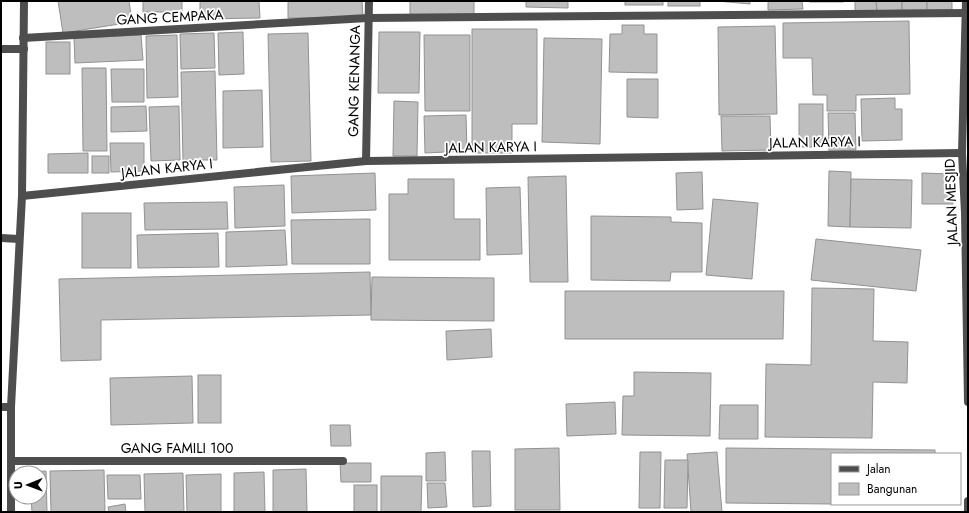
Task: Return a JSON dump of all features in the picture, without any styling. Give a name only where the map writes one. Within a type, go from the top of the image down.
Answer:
[{"type":"street","points":[[11,512],[11,407],[22,196],[24,1]]},
{"type":"street","name":"GANG KENANGA","points":[[366,161],[369,1]]},
{"type":"street","name":"JALAN MESJID","points":[[966,1],[967,13],[962,153],[967,213],[968,402]]},
{"type":"street","name":"GANG CEMPAKA","points":[[23,38],[368,18],[967,13]]},
{"type":"street","points":[[1,49],[24,49]]},
{"type":"street","name":"JALAN KARYA I","points":[[22,196],[366,161],[962,153]]},
{"type":"street","points":[[1,238],[19,239]]},
{"type":"street","points":[[1,407],[11,407]]},
{"type":"street","name":"GANG FAMILI 100","points":[[12,460],[343,461]]},
{"type":"street","points":[[968,500],[968,512]]},
{"type":"building","points":[[58,1],[129,1],[132,22],[63,33]]},
{"type":"building","points":[[143,1],[182,1],[182,12],[143,12]]},
{"type":"building","points":[[200,1],[259,1],[260,18],[200,19]]},
{"type":"building","points":[[288,1],[362,1],[363,17],[288,18]]},
{"type":"building","points":[[410,1],[474,1],[474,16],[410,16]]},
{"type":"building","points":[[526,1],[568,1],[568,8],[526,7]]},
{"type":"building","points":[[625,1],[663,1],[663,5],[625,5]]},
{"type":"building","points":[[668,1],[700,1],[700,6],[668,6]]},
{"type":"building","points":[[717,1],[750,1],[750,4]]},
{"type":"building","points":[[768,1],[802,1],[803,9],[768,10]]},
{"type":"building","points":[[843,1],[843,2],[810,2]]},
{"type":"building","points":[[855,1],[876,1],[877,11],[855,12]]},
{"type":"building","points":[[876,1],[902,1],[902,10],[877,11]]},
{"type":"building","points":[[902,1],[927,1],[927,10],[902,10]]},
{"type":"building","points":[[927,1],[952,1],[952,10],[927,10]]},
{"type":"building","points":[[909,21],[910,94],[856,95],[856,111],[827,111],[827,95],[813,95],[812,58],[783,58],[783,23]]},
{"type":"building","points":[[622,25],[644,25],[644,34],[657,34],[657,73],[609,72],[610,34],[622,34]]},
{"type":"building","points":[[775,26],[777,114],[719,115],[718,27]]},
{"type":"building","points":[[472,29],[537,29],[537,124],[512,124],[512,153],[472,153]]},
{"type":"building","points":[[243,32],[244,74],[219,75],[218,33]]},
{"type":"building","points":[[379,32],[420,32],[419,93],[378,93]]},
{"type":"building","points":[[214,33],[215,68],[181,69],[180,34]]},
{"type":"building","points":[[308,33],[311,161],[271,162],[268,34]]},
{"type":"building","points":[[141,35],[143,60],[75,63],[74,38]]},
{"type":"building","points":[[177,35],[178,97],[147,98],[146,36]]},
{"type":"building","points":[[424,35],[470,35],[470,111],[425,111]]},
{"type":"building","points":[[544,38],[602,39],[600,144],[542,142]]},
{"type":"building","points":[[46,42],[70,42],[70,74],[46,74]]},
{"type":"building","points":[[82,68],[106,68],[107,151],[83,151]]},
{"type":"building","points":[[111,69],[144,69],[144,102],[112,102]]},
{"type":"building","points":[[215,71],[217,160],[183,160],[181,72]]},
{"type":"building","points":[[627,79],[658,79],[658,118],[627,117]]},
{"type":"building","points":[[262,90],[263,147],[223,148],[223,91]]},
{"type":"building","points":[[895,98],[895,109],[902,109],[902,140],[862,141],[861,99]]},
{"type":"building","points":[[394,101],[418,102],[417,156],[393,156]]},
{"type":"building","points":[[799,104],[823,104],[823,147],[799,147]]},
{"type":"building","points":[[146,106],[147,131],[111,132],[111,107]]},
{"type":"building","points":[[179,106],[180,160],[151,161],[149,107]]},
{"type":"building","points":[[828,113],[855,113],[856,150],[829,151]]},
{"type":"building","points":[[466,115],[467,151],[425,153],[424,116]]},
{"type":"building","points":[[721,116],[770,116],[771,150],[722,151]]},
{"type":"building","points":[[110,143],[144,143],[144,171],[111,172]]},
{"type":"building","points":[[88,153],[88,173],[48,173],[48,154]]},
{"type":"building","points":[[92,156],[109,156],[109,173],[92,173]]},
{"type":"building","points":[[829,171],[851,172],[850,227],[828,226]]},
{"type":"building","points":[[702,172],[703,209],[677,210],[676,173]]},
{"type":"building","points":[[375,173],[376,210],[292,213],[291,176]]},
{"type":"building","points":[[922,173],[953,174],[953,204],[922,204]]},
{"type":"building","points":[[566,176],[568,282],[530,282],[528,177]]},
{"type":"building","points":[[408,179],[454,179],[454,219],[480,219],[480,260],[389,260],[389,194],[408,194]]},
{"type":"building","points":[[851,179],[912,180],[911,228],[850,227]]},
{"type":"building","points":[[284,185],[285,226],[235,228],[234,187]]},
{"type":"building","points":[[520,187],[522,254],[487,255],[486,188]]},
{"type":"building","points":[[713,199],[758,203],[752,279],[706,275]]},
{"type":"building","points":[[227,202],[228,229],[145,230],[144,203]]},
{"type":"building","points":[[82,213],[131,213],[131,268],[82,268]]},
{"type":"building","points":[[591,216],[671,217],[671,222],[702,223],[702,272],[671,272],[670,281],[591,280]]},
{"type":"building","points":[[370,219],[370,264],[292,264],[291,220]]},
{"type":"building","points":[[285,230],[287,265],[226,267],[226,232]]},
{"type":"building","points":[[218,233],[219,267],[138,268],[137,235]]},
{"type":"building","points":[[816,239],[921,250],[916,291],[811,280]]},
{"type":"building","points":[[370,272],[371,315],[101,320],[101,360],[61,361],[59,279]]},
{"type":"building","points":[[372,277],[494,278],[494,321],[371,320]]},
{"type":"building","points":[[812,288],[874,289],[873,341],[908,342],[907,383],[873,382],[872,438],[765,437],[766,364],[811,365]]},
{"type":"building","points":[[565,291],[784,291],[783,339],[565,339]]},
{"type":"building","points":[[491,329],[492,357],[447,360],[446,331]]},
{"type":"building","points":[[634,372],[711,373],[710,436],[622,435],[623,396],[634,396]]},
{"type":"building","points":[[198,375],[221,375],[221,423],[198,423]]},
{"type":"building","points":[[192,376],[193,423],[111,425],[110,378]]},
{"type":"building","points":[[615,402],[616,434],[567,436],[566,404]]},
{"type":"building","points":[[720,405],[758,405],[758,439],[719,439]]},
{"type":"building","points":[[330,425],[350,425],[351,446],[331,446]]},
{"type":"building","points":[[559,448],[560,510],[515,510],[515,449]]},
{"type":"building","points":[[726,448],[935,450],[935,453],[831,453],[831,504],[726,503]]},
{"type":"building","points":[[472,451],[490,451],[491,506],[473,507]]},
{"type":"building","points":[[445,452],[446,481],[426,481],[426,453]]},
{"type":"building","points":[[640,452],[661,452],[660,508],[639,508]]},
{"type":"building","points":[[717,452],[722,512],[691,512],[687,454]]},
{"type":"building","points":[[665,460],[688,460],[687,508],[664,508]]},
{"type":"building","points":[[340,463],[371,463],[371,482],[341,482]]},
{"type":"building","points":[[306,469],[307,512],[273,512],[273,470]]},
{"type":"building","points":[[104,470],[105,512],[51,512],[50,471]]},
{"type":"building","points":[[264,472],[265,512],[234,512],[234,473]]},
{"type":"building","points":[[183,473],[184,512],[145,512],[144,474]]},
{"type":"building","points":[[221,474],[221,512],[187,512],[186,475]]},
{"type":"building","points":[[107,475],[140,475],[141,499],[108,499]]},
{"type":"building","points":[[381,476],[422,476],[421,512],[381,512]]},
{"type":"building","points":[[427,483],[445,483],[447,507],[428,508]]},
{"type":"building","points":[[354,485],[377,485],[377,512],[354,512]]},
{"type":"building","points":[[125,504],[126,512],[109,512],[108,507]]},
{"type":"building","points":[[32,505],[47,505],[47,512],[32,512]]}]
